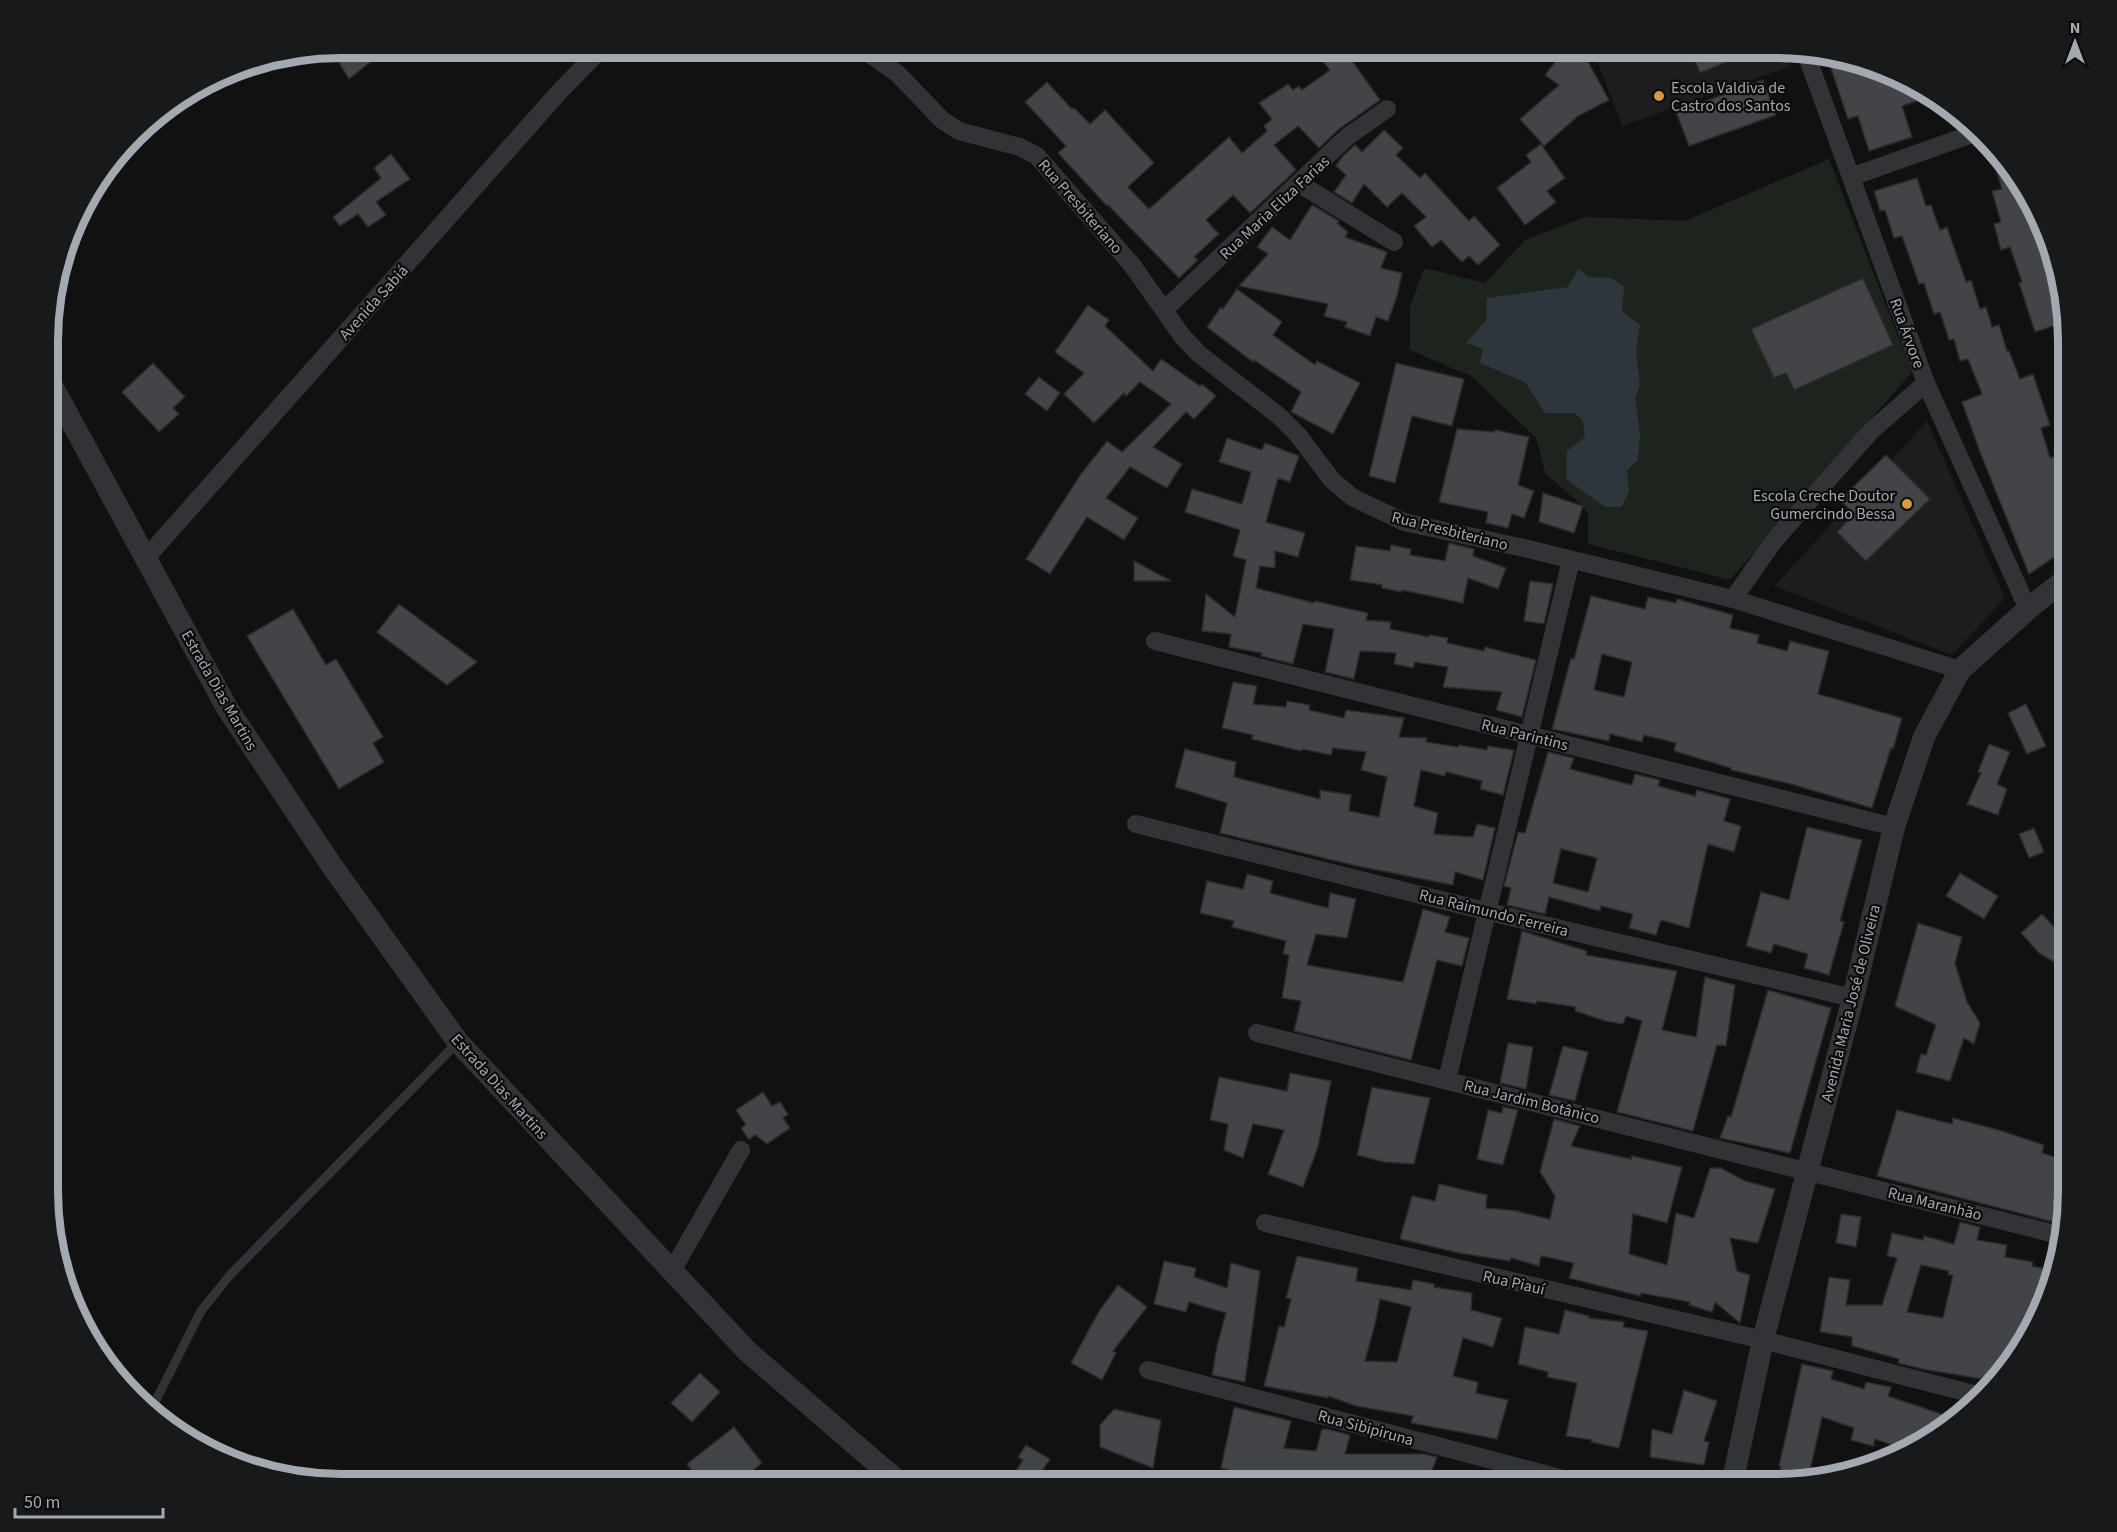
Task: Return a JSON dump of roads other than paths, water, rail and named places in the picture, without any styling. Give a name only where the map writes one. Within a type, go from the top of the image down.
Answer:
[{"type":"street","name":"Avenida Sabiá","points":[[146,558],[560,91],[592,58]]},
{"type":"street","name":"Rua Presbiteriano","points":[[875,58],[898,74],[942,120],[959,131],[1020,147],[1037,156],[1132,265],[1182,336],[1199,354],[1279,416],[1298,435],[1332,480],[1352,497],[1404,522],[1733,599],[1960,670]]},
{"type":"street","name":"Rua Árvore","points":[[1809,61],[1926,383],[2028,609]]},
{"type":"street","name":"Rua Maria Eliza Farias","points":[[1164,310],[1300,184],[1347,137],[1387,109]]},
{"type":"street","points":[[1851,177],[1970,136]]},
{"type":"street","points":[[1300,184],[1394,242]]},
{"type":"street","points":[[1733,599],[1773,542],[1871,431],[1926,383]]},
{"type":"street","name":"Estrada Dias Martins","points":[[58,397],[227,708],[332,866],[458,1042],[748,1352],[889,1474]]},
{"type":"street","points":[[1448,1080],[1485,911],[1530,735],[1571,560]]},
{"type":"street","name":"Avenida Maria José de Oliveira","points":[[1734,1474],[1763,1340],[1853,998],[1894,827],[1924,737],[1960,670],[2058,585]]},
{"type":"street","name":"Rua Parintins","points":[[1155,641],[1894,827]]},
{"type":"street","name":"Rua Raimundo Ferreira","points":[[1136,824],[1485,911],[1853,998]]},
{"type":"street","name":"Rua Jardim Botânico","points":[[1257,1033],[1807,1171]]},
{"type":"street","points":[[672,1271],[741,1150]]},
{"type":"street","name":"Rua Maranhão","points":[[1807,1171],[2055,1234]]},
{"type":"street","name":"Rua Piauí","points":[[1265,1223],[1763,1340],[1973,1394]]},
{"type":"street","name":"Rua Sibipiruna","points":[[1148,1370],[1545,1474]]},
{"type":"lane","points":[[155,1403],[201,1311],[230,1275],[458,1042]]},
{"type":"place","name":"Escola Valdiva de Castro dos Santos","points":[[1659,96]]},
{"type":"place","name":"Escola Creche Doutor Gumercindo Bessa","points":[[1907,504]]}]
